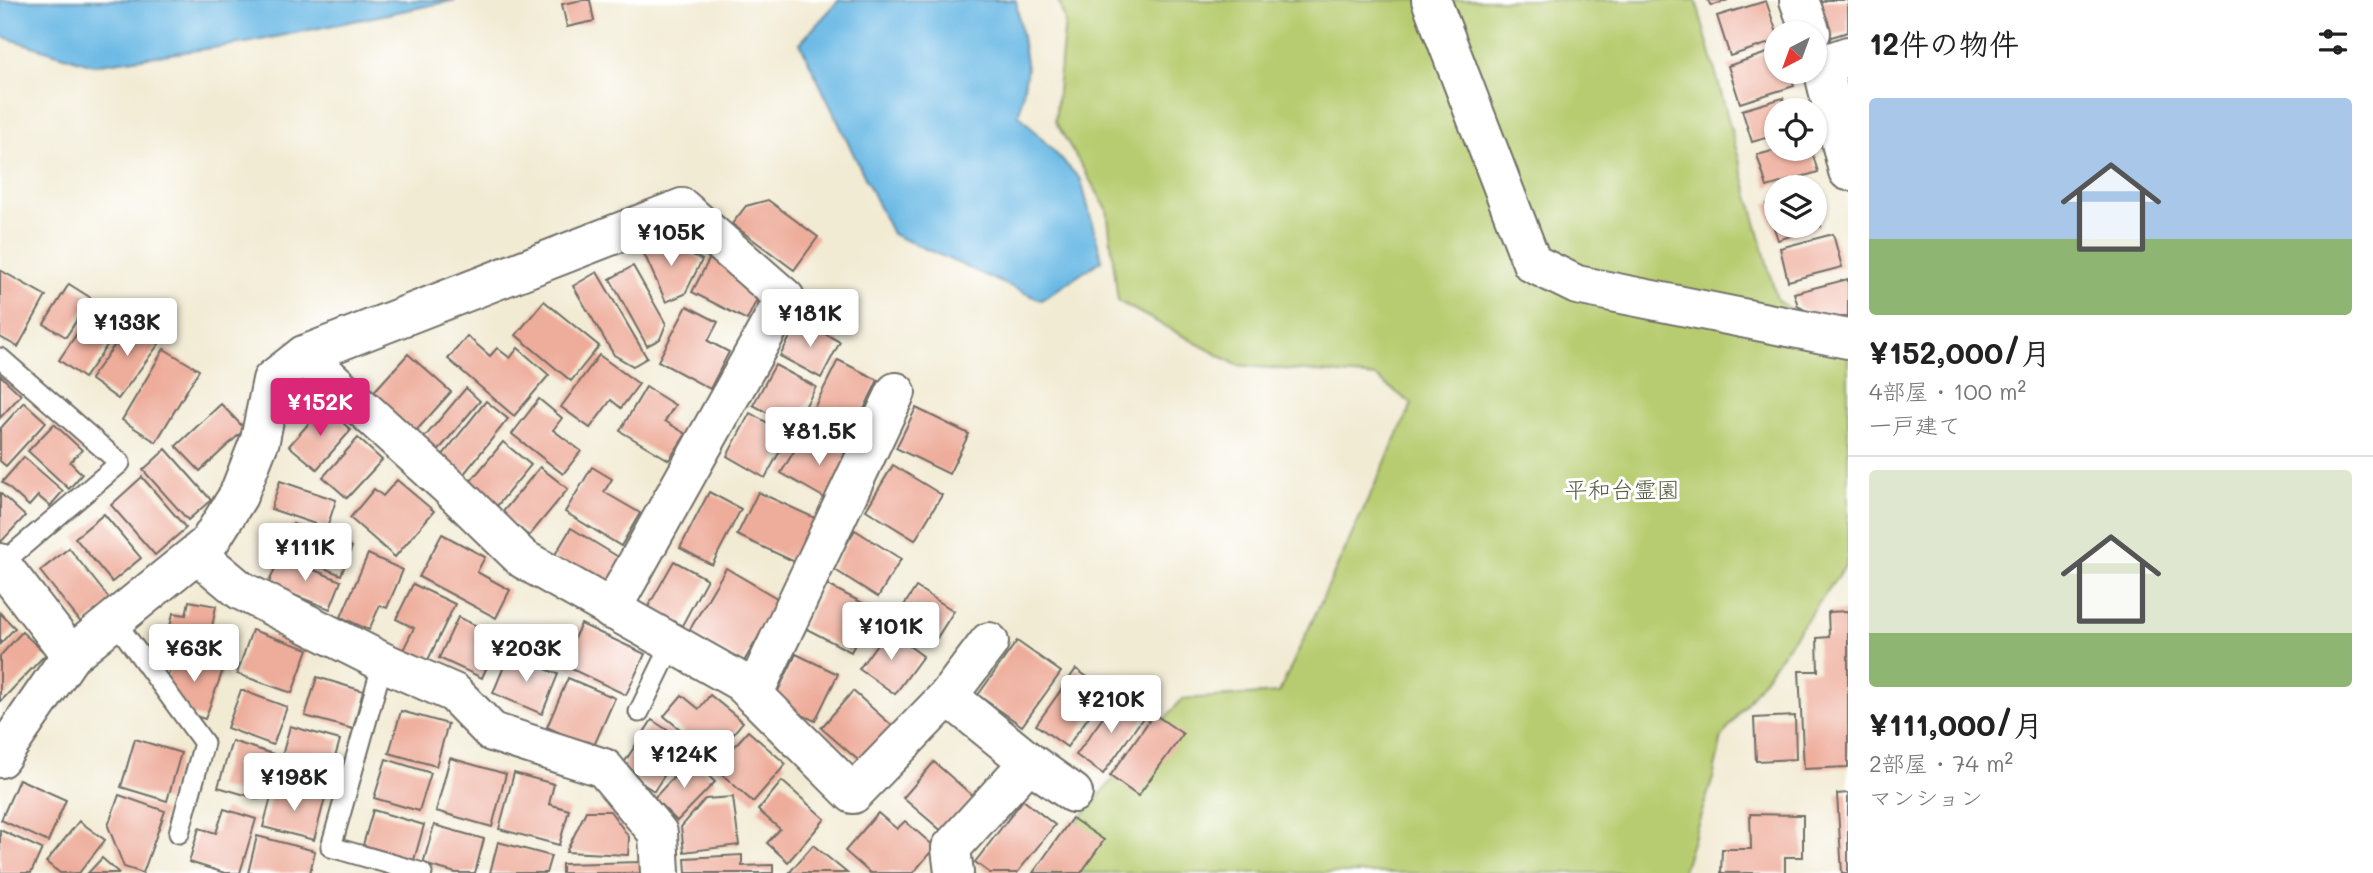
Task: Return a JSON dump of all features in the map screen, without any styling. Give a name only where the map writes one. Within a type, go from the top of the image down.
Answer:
[{"type":"street","points":[[1431,0],[1532,263],[1577,285],[1848,339]]},
{"type":"street","points":[[1799,0],[1810,21]]},
{"type":"street","points":[[1827,65],[1848,171]]},
{"type":"street","points":[[0,758],[71,655],[208,544],[238,495],[260,440],[272,380],[304,355],[682,208],[785,298],[611,610]]},
{"type":"street","points":[[304,355],[448,486],[523,559],[741,682],[853,794],[948,696],[989,642]]},
{"type":"street","points":[[753,695],[896,392]]},
{"type":"street","points":[[197,554],[240,590],[383,662],[454,694],[492,732],[604,768],[658,833],[660,873]]},
{"type":"street","points":[[0,564],[71,655]]},
{"type":"street","points":[[948,696],[1073,793]]},
{"type":"street","points":[[954,873],[951,848],[1030,762]]},
{"type":"lane","points":[[0,358],[120,463],[0,564]]},
{"type":"lane","points":[[114,620],[204,743],[179,833]]},
{"type":"lane","points":[[639,712],[672,644]]},
{"type":"lane","points":[[383,662],[331,847],[422,873]]},
{"type":"green space","name":"平和台霊園","points":[[1058,0],[1696,0],[1777,300],[1848,352],[1848,550],[1846,565],[1722,737],[1713,778],[1682,873],[1033,873],[1182,699],[1279,693],[1412,404],[1376,377],[1237,365],[1118,301],[1107,209],[1055,121],[1065,21]]},
{"type":"water","points":[[0,0],[456,0],[246,43],[93,65],[0,36]]},
{"type":"water","points":[[839,0],[1016,0],[1027,69],[1019,115],[1081,180],[1102,260],[1041,300],[892,234],[800,43]]},
{"type":"building","points":[[590,0],[594,21],[567,27],[562,4]]},
{"type":"building","points":[[1708,0],[1728,0],[1711,6]]},
{"type":"building","points":[[1827,0],[1848,0],[1848,32],[1828,38],[1827,21],[1822,21],[1816,4]]},
{"type":"building","points":[[1766,1],[1773,21],[1764,21],[1764,45],[1730,56],[1717,16]]},
{"type":"building","points":[[1764,54],[1764,84],[1794,86],[1740,103],[1728,66]]},
{"type":"building","points":[[1764,104],[1764,138],[1752,142],[1742,110]]},
{"type":"building","points":[[1764,153],[1764,161],[1815,161],[1818,172],[1808,175],[1764,175],[1764,177],[1757,155]]},
{"type":"building","points":[[768,200],[818,237],[794,270],[732,224],[746,206]]},
{"type":"building","points":[[1833,234],[1842,267],[1788,281],[1780,248],[1827,238]]},
{"type":"building","points":[[661,238],[702,260],[685,294],[666,302],[641,247]]},
{"type":"building","points":[[712,254],[760,293],[747,320],[692,292]]},
{"type":"building","points":[[633,266],[666,324],[660,339],[647,346],[610,279]]},
{"type":"building","points":[[0,270],[46,296],[18,347],[0,337]]},
{"type":"building","points":[[597,272],[647,358],[633,366],[614,355],[573,286]]},
{"type":"building","points":[[1848,279],[1848,316],[1824,321],[1798,306],[1794,293]]},
{"type":"building","points":[[69,284],[91,298],[66,337],[44,324]]},
{"type":"building","points":[[99,301],[125,320],[84,378],[59,360]]},
{"type":"building","points":[[544,301],[599,346],[571,381],[516,335]]},
{"type":"building","points":[[687,306],[718,322],[708,341],[729,352],[710,389],[658,361]]},
{"type":"building","points":[[136,316],[164,337],[118,399],[90,379]]},
{"type":"building","points":[[799,320],[840,342],[821,378],[780,356]]},
{"type":"building","points":[[467,336],[490,356],[497,348],[510,358],[518,348],[549,375],[514,416],[448,359]]},
{"type":"building","points":[[164,349],[199,370],[156,442],[122,420]]},
{"type":"building","points":[[408,354],[451,392],[415,432],[371,395]]},
{"type":"building","points":[[599,355],[639,384],[621,408],[611,400],[590,428],[561,407]]},
{"type":"building","points":[[838,360],[878,380],[854,430],[814,408]]},
{"type":"building","points":[[775,365],[816,387],[794,427],[753,405]]},
{"type":"building","points":[[0,375],[21,395],[0,418]]},
{"type":"building","points":[[646,387],[675,405],[665,421],[686,434],[669,460],[620,431]]},
{"type":"building","points":[[466,388],[480,401],[438,451],[423,439]]},
{"type":"building","points":[[539,399],[562,418],[553,430],[581,451],[563,474],[512,434]]},
{"type":"building","points":[[486,401],[508,419],[463,475],[441,457]]},
{"type":"building","points":[[24,402],[46,422],[6,466],[0,461],[0,429]]},
{"type":"building","points":[[221,404],[245,429],[200,471],[176,446]]},
{"type":"building","points":[[324,406],[351,430],[317,469],[289,446]]},
{"type":"building","points":[[916,408],[969,434],[949,474],[896,448]]},
{"type":"building","points":[[750,413],[789,435],[765,478],[727,456]]},
{"type":"building","points":[[54,424],[82,450],[70,462],[82,474],[69,489],[28,451]]},
{"type":"building","points":[[806,431],[856,460],[832,502],[781,473]]},
{"type":"building","points":[[358,438],[382,460],[347,498],[323,477]]},
{"type":"building","points":[[503,442],[531,465],[497,506],[469,483]]},
{"type":"building","points":[[166,449],[211,500],[188,520],[143,470]]},
{"type":"building","points":[[24,457],[63,491],[50,506],[38,496],[29,506],[2,482]]},
{"type":"building","points":[[893,465],[942,495],[915,540],[866,510]]},
{"type":"building","points":[[540,467],[568,489],[529,536],[501,514]]},
{"type":"building","points":[[592,467],[612,479],[604,492],[640,513],[621,546],[565,512]]},
{"type":"building","points":[[142,477],[186,528],[155,555],[111,505]]},
{"type":"building","points":[[397,480],[434,511],[395,557],[350,518],[374,489],[383,496]]},
{"type":"building","points":[[280,481],[336,500],[327,528],[271,509]]},
{"type":"building","points":[[709,492],[741,509],[712,565],[680,548]]},
{"type":"building","points":[[758,492],[817,519],[797,563],[737,535]]},
{"type":"building","points":[[0,493],[25,516],[0,543]]},
{"type":"building","points":[[104,514],[141,558],[112,582],[75,538]]},
{"type":"building","points":[[293,524],[352,547],[341,575],[282,551]]},
{"type":"building","points":[[571,528],[625,561],[606,591],[553,558]]},
{"type":"building","points":[[855,530],[901,559],[878,597],[832,568]]},
{"type":"building","points":[[442,534],[485,557],[477,572],[510,590],[496,618],[419,577]]},
{"type":"building","points":[[69,548],[112,602],[83,625],[40,571]]},
{"type":"building","points":[[368,554],[403,570],[387,608],[380,605],[369,630],[341,617]]},
{"type":"building","points":[[280,556],[341,581],[330,609],[268,585]]},
{"type":"building","points":[[674,561],[707,579],[678,633],[644,614]]},
{"type":"building","points":[[726,568],[780,600],[743,663],[689,631]]},
{"type":"building","points":[[413,584],[455,604],[426,664],[402,652],[414,628],[396,619]]},
{"type":"building","points":[[826,584],[874,609],[851,652],[803,627]]},
{"type":"building","points":[[916,587],[954,611],[933,644],[895,619]]},
{"type":"building","points":[[189,601],[216,606],[208,649],[167,641],[173,613],[186,615]]},
{"type":"building","points":[[1848,611],[1848,767],[1804,769],[1799,671],[1818,671],[1817,638],[1829,637],[1828,612]]},
{"type":"building","points":[[0,613],[15,628],[0,644]]},
{"type":"building","points":[[458,617],[500,637],[482,678],[439,658]]},
{"type":"building","points":[[581,624],[645,654],[626,695],[561,664]]},
{"type":"building","points":[[252,630],[308,649],[292,693],[237,674]]},
{"type":"building","points":[[887,630],[923,656],[895,694],[859,669]]},
{"type":"building","points":[[22,632],[46,654],[0,702],[0,656]]},
{"type":"building","points":[[1017,641],[1061,672],[1022,726],[978,695]]},
{"type":"building","points":[[176,653],[223,670],[205,719],[192,715],[166,681]]},
{"type":"building","points":[[509,654],[558,674],[542,714],[493,693]]},
{"type":"building","points":[[796,654],[838,674],[815,721],[773,701]]},
{"type":"building","points":[[1076,669],[1107,691],[1067,747],[1036,725]]},
{"type":"building","points":[[317,677],[363,691],[353,729],[305,716]]},
{"type":"building","points":[[568,678],[615,698],[593,748],[547,727]]},
{"type":"building","points":[[241,690],[287,707],[273,745],[227,728]]},
{"type":"building","points":[[853,691],[897,730],[865,766],[821,728]]},
{"type":"building","points":[[682,695],[699,709],[710,695],[743,722],[714,757],[664,716]]},
{"type":"building","points":[[1119,695],[1145,715],[1103,774],[1076,755]]},
{"type":"building","points":[[401,711],[448,724],[436,766],[389,753]]},
{"type":"building","points":[[1154,714],[1183,734],[1138,796],[1110,776]]},
{"type":"building","points":[[1795,716],[1796,759],[1756,761],[1754,718]]},
{"type":"building","points":[[652,720],[686,742],[654,791],[620,769]]},
{"type":"building","points":[[290,726],[340,740],[327,785],[278,771]]},
{"type":"building","points":[[748,731],[786,764],[753,802],[715,768]]},
{"type":"building","points":[[135,739],[181,753],[167,801],[121,787]]},
{"type":"building","points":[[232,741],[273,754],[259,799],[218,787]]},
{"type":"building","points":[[450,758],[506,774],[492,827],[436,811]]},
{"type":"building","points":[[386,759],[431,773],[419,811],[374,798]]},
{"type":"building","points":[[691,759],[715,782],[677,821],[654,798]]},
{"type":"building","points":[[934,762],[974,797],[943,832],[903,798]]},
{"type":"building","points":[[514,773],[554,784],[549,804],[569,810],[559,845],[499,829]]},
{"type":"building","points":[[19,779],[66,800],[48,842],[1,820]]},
{"type":"building","points":[[782,781],[825,819],[788,862],[767,843],[780,829],[758,810]]},
{"type":"building","points":[[274,786],[325,798],[314,840],[263,827]]},
{"type":"building","points":[[1848,793],[1848,873],[1842,873],[1837,794]]},
{"type":"building","points":[[119,795],[165,811],[143,873],[124,867],[108,826]]},
{"type":"building","points":[[733,797],[739,845],[684,852],[681,827],[705,799]]},
{"type":"building","points":[[1023,800],[1055,825],[1017,873],[990,873],[975,862]]},
{"type":"building","points":[[224,809],[256,819],[240,873],[225,873],[189,862],[199,828],[216,833]]},
{"type":"building","points":[[373,810],[424,825],[414,860],[363,845]]},
{"type":"building","points":[[586,811],[610,811],[629,837],[628,855],[566,852]]},
{"type":"building","points":[[878,813],[897,829],[905,821],[935,847],[913,873],[870,873],[845,851]]},
{"type":"building","points":[[1750,814],[1803,815],[1803,857],[1785,857],[1785,873],[1721,873],[1722,849],[1751,849]]},
{"type":"building","points":[[1072,818],[1104,840],[1081,873],[1033,873]]},
{"type":"building","points":[[79,821],[105,840],[79,873],[60,873],[46,862]]},
{"type":"building","points":[[434,825],[484,839],[475,873],[456,873],[423,864]]},
{"type":"building","points":[[0,830],[42,849],[31,873],[0,873]]},
{"type":"building","points":[[257,836],[315,851],[310,873],[248,873]]},
{"type":"building","points":[[498,842],[551,856],[546,873],[490,873]]},
{"type":"building","points":[[813,845],[847,873],[789,873]]},
{"type":"building","points":[[742,855],[742,866],[773,865],[773,873],[686,873],[685,858]]},
{"type":"building","points":[[102,858],[119,873],[88,873]]},
{"type":"building","points":[[642,862],[642,873],[562,873],[562,864]]}]
